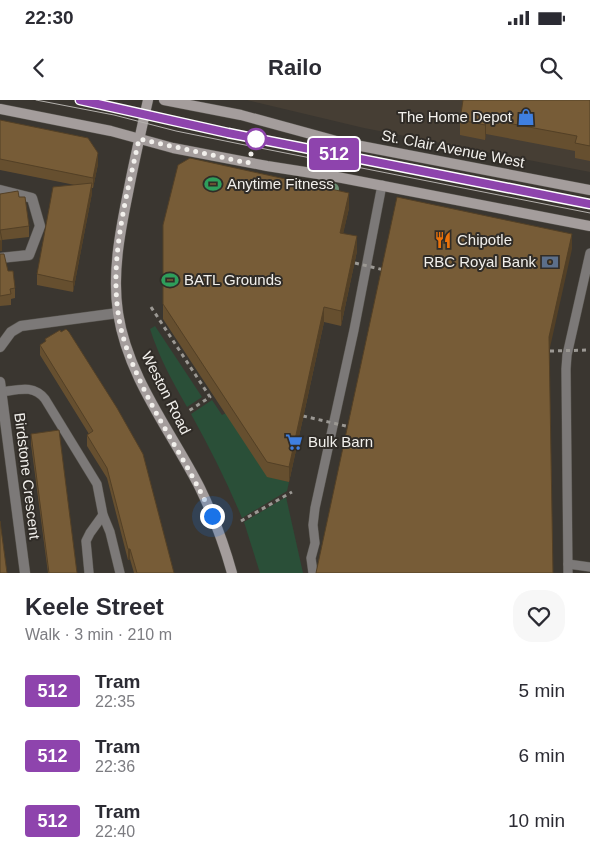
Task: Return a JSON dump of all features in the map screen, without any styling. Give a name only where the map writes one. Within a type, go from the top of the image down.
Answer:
[{"type":"main road","name":"Weston Road","points":[[148,100],[120,232],[116,279],[118,313],[129,354],[142,386],[200,488],[224,544],[232,573]]},
{"type":"main road","name":"St. Clair Avenue West","points":[[164,100],[241,115],[340,142],[590,190]]},
{"type":"main road","points":[[0,109],[111,132],[173,148],[590,226]]},
{"type":"street","points":[[0,190],[32,198],[40,226],[29,255],[0,258]]},
{"type":"street","points":[[1,342],[11,332],[21,326],[118,313]]},
{"type":"street","name":"Birdstone Crescent","points":[[1,387],[25,573]]},
{"type":"lane","points":[[314,573],[312,558],[314,508],[354,330],[382,186]]},
{"type":"lane","points":[[590,253],[567,354],[566,369],[568,569],[590,567]]},
{"type":"lane","points":[[1,387],[29,389],[40,393],[97,484],[103,514],[110,532],[120,573]]},
{"type":"lane","points":[[89,573],[86,541],[103,514]]},
{"type":"lane","points":[[314,543],[324,549]]},
{"type":"path","points":[[354,263],[391,271]]},
{"type":"path","points":[[151,307],[210,397],[187,412]]},
{"type":"path","points":[[543,349],[590,350]]},
{"type":"path","points":[[297,415],[351,427]]},
{"type":"path","points":[[241,521],[292,492]]},
{"type":"shaded area","points":[[247,100],[590,100],[590,172],[364,128]]},
{"type":"green space","points":[[155,326],[202,397],[187,407],[157,349],[150,329]]},
{"type":"green space","points":[[212,400],[222,415],[226,413],[267,476],[289,482],[287,491],[242,518],[218,465],[191,414]]},
{"type":"green space","points":[[286,497],[303,573],[260,573],[244,522]]},
{"type":"building","name":"The Home Depot","points":[[463,100],[590,100],[590,146],[575,143],[577,136],[486,119],[485,125],[460,120]]},
{"type":"building","points":[[0,120],[88,138],[98,153],[93,178],[0,159]]},
{"type":"building","points":[[190,158],[349,193],[340,233],[357,236],[341,311],[324,307],[289,467],[267,462],[163,304],[163,225],[178,165]]},
{"type":"building","points":[[92,183],[73,282],[37,274],[53,187]]},
{"type":"building","points":[[18,191],[19,197],[25,197],[29,226],[0,230],[0,194]]},
{"type":"building","points":[[397,197],[572,234],[549,337],[553,573],[316,573]]},
{"type":"building","points":[[0,254],[4,254],[8,271],[13,271],[15,288],[10,289],[11,294],[0,296]]},
{"type":"building","points":[[66,329],[117,408],[143,454],[174,573],[137,573],[130,549],[128,549],[107,468],[87,435],[93,431],[40,345],[46,341],[45,339],[60,330],[61,332]]},
{"type":"building","points":[[59,430],[77,573],[49,573],[31,434]]},
{"type":"building","points":[[0,521],[7,573],[0,573]]},
{"type":"tram line","points":[[36,100],[114,115],[176,131],[590,213]]},
{"type":"tram line","points":[[80,100],[228,133],[590,204]]},
{"type":"tram line","name":"512","points":[[80,100],[177,123],[590,204]]},
{"type":"place","name":"The Home Depot","points":[[526,117]]},
{"type":"place","name":"Anytime Fitness","points":[[213,184]]},
{"type":"place","name":"Chipotle","points":[[443,240]]},
{"type":"place","name":"RBC Royal Bank","points":[[550,262]]},
{"type":"place","name":"BATL Grounds","points":[[170,280]]},
{"type":"place","name":"Bulk Barn","points":[[294,442]]},
{"type":"route","points":[[212,516],[200,488],[142,386],[129,354],[118,313],[116,279],[120,232],[139,139],[248,163],[256,139]]}]
